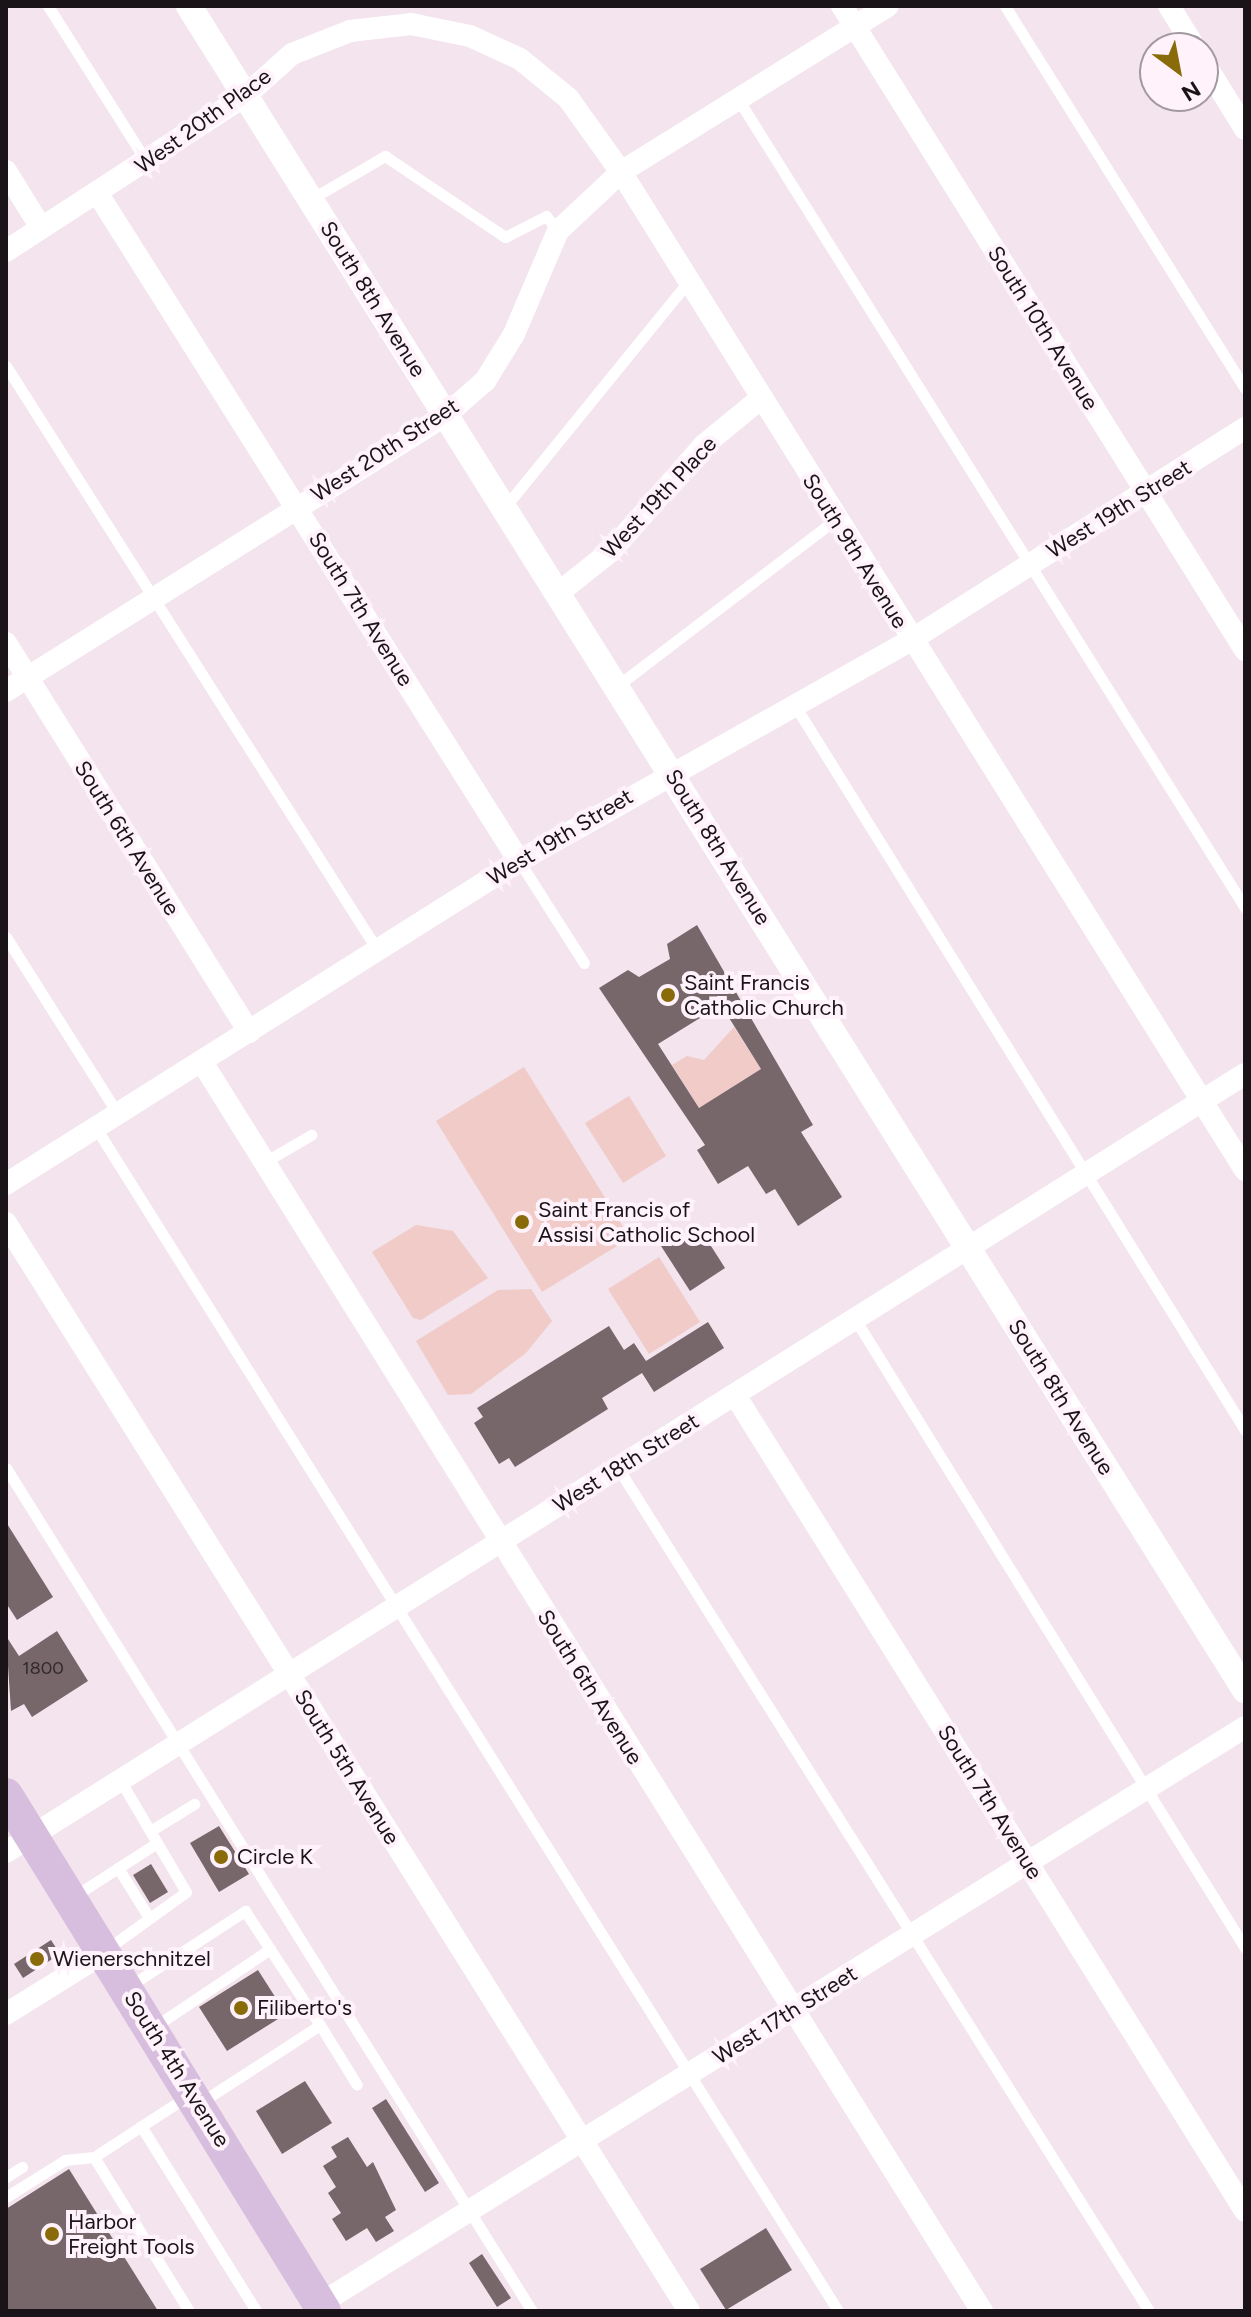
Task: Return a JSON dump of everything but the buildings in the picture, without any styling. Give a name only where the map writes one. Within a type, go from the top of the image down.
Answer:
[{"type":"main road","name":"South 4th Avenue","points":[[6,1795],[19,1844],[70,1899],[324,2309]]},
{"type":"street","name":"South 8th Avenue","points":[[189,6],[1245,1690]]},
{"type":"street","name":"South 10th Avenue","points":[[842,6],[1245,650]]},
{"type":"street","name":"West 20th Street","points":[[6,691],[446,415],[485,381],[507,346],[558,231],[621,172],[888,6]]},
{"type":"street","points":[[1169,6],[1185,32]]},
{"type":"street","name":"West 20th Place","points":[[6,251],[245,96],[292,54],[350,31],[413,15]]},
{"type":"street","name":"South 9th Avenue","points":[[413,15],[520,59],[568,98],[621,172],[759,400],[1245,1170]]},
{"type":"street","points":[[1219,87],[1245,129]]},
{"type":"street","points":[[6,171],[41,228]]},
{"type":"street","name":"South 7th Avenue","points":[[98,194],[519,861]]},
{"type":"street","name":"West 19th Place","points":[[557,594],[611,551],[704,445],[759,400]]},
{"type":"street","name":"West 19th Street","points":[[6,1184],[519,861],[670,770],[911,640],[1245,428]]},
{"type":"street","name":"South 6th Avenue","points":[[6,643],[249,1032]]},
{"type":"street","name":"South 6th Avenue","points":[[202,1062],[499,1543],[981,2311]]},
{"type":"street","name":"West 18th Street","points":[[19,1844],[1245,1074]]},
{"type":"street","name":"South 5th Avenue","points":[[6,1223],[689,2311]]},
{"type":"street","name":"South 7th Avenue","points":[[735,1395],[1245,2211]]},
{"type":"street","name":"West 17th Street","points":[[324,2309],[582,2139],[1245,1727]]},
{"type":"street","points":[[6,2014],[104,1953]]},
{"type":"lane","points":[[48,6],[146,162]]},
{"type":"lane","points":[[1005,6],[1245,388]]},
{"type":"lane","points":[[738,99],[1245,908]]},
{"type":"lane","points":[[310,199],[385,156],[505,237],[546,216],[558,231]]},
{"type":"lane","points":[[504,508],[688,282]]},
{"type":"lane","points":[[6,366],[378,951]]},
{"type":"lane","points":[[616,686],[835,520]]},
{"type":"lane","points":[[794,704],[1245,1430]]},
{"type":"lane","points":[[519,861],[584,963]]},
{"type":"lane","points":[[6,937],[118,1114]]},
{"type":"lane","points":[[96,1128],[838,2311]]},
{"type":"lane","points":[[263,1163],[311,1135]]},
{"type":"lane","points":[[855,1319],[1245,1948]]},
{"type":"lane","points":[[6,1468],[532,2311]]},
{"type":"lane","points":[[618,1468],[1149,2311]]},
{"type":"lane","points":[[104,1953],[148,1916],[186,1892],[120,1780]]},
{"type":"lane","points":[[150,1831],[194,1804]]},
{"type":"lane","points":[[70,1899],[157,1843]]},
{"type":"lane","points":[[118,1868],[148,1916]]},
{"type":"lane","points":[[126,1988],[245,1911],[357,2085]]},
{"type":"lane","points":[[152,2028],[270,1949]]},
{"type":"lane","points":[[6,2197],[65,2160],[94,2157],[141,2126],[196,2098],[320,2025]]},
{"type":"lane","points":[[141,2126],[256,2311]]},
{"type":"lane","points":[[94,2157],[189,2311]]},
{"type":"lane","points":[[6,2177],[22,2167]]},
{"type":"shaded area","points":[[734,1027],[761,1069],[699,1108],[672,1065],[687,1056],[704,1060]]},
{"type":"shaded area","points":[[524,1067],[630,1238],[542,1292],[436,1121]]},
{"type":"shaded area","points":[[629,1096],[666,1156],[623,1183],[585,1123]]},
{"type":"shaded area","points":[[416,1225],[453,1231],[488,1278],[421,1320],[413,1318],[372,1252]]},
{"type":"shaded area","points":[[659,1257],[700,1322],[649,1354],[608,1289]]},
{"type":"shaded area","points":[[531,1289],[552,1321],[526,1353],[471,1394],[448,1395],[416,1341],[498,1290]]},
{"type":"place","name":"Saint Francis Catholic Church","points":[[668,995]]},
{"type":"place","name":"Saint Francis of Assisi Catholic School","points":[[522,1222]]},
{"type":"place","name":"Circle K","points":[[221,1857]]},
{"type":"place","name":"Wienerschnitzel","points":[[37,1959]]},
{"type":"place","name":"Filiberto's","points":[[241,2008]]},
{"type":"place","name":"Harbor Freight Tools","points":[[52,2234]]}]
